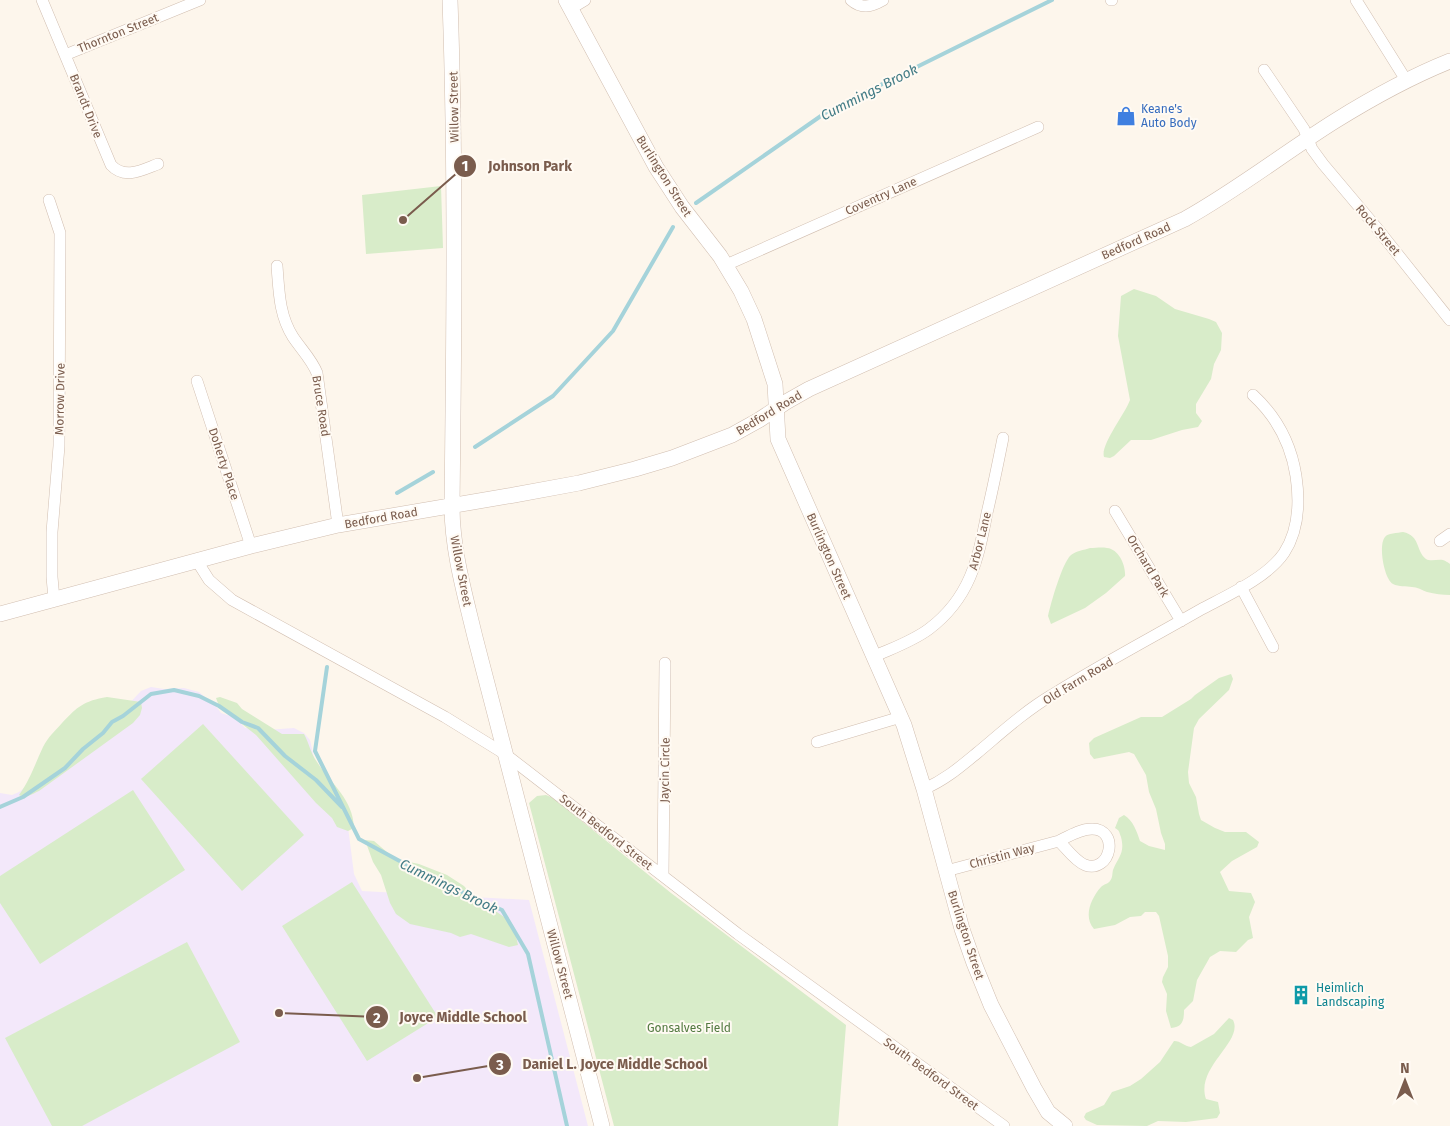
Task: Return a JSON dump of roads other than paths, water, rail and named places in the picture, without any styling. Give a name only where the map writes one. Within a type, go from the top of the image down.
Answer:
[{"type":"street","name":"Brandt Drive","points":[[42,0],[111,165],[120,172],[130,173],[158,164]]},
{"type":"street","name":"Thornton Street","points":[[65,55],[200,0]]},
{"type":"street","name":"Willow Street","points":[[450,0],[454,116],[453,530],[465,598],[602,1126]]},
{"type":"street","points":[[568,4],[585,0]]},
{"type":"street","points":[[851,0],[859,5],[866,6],[883,0]]},
{"type":"street","points":[[1356,0],[1406,80]]},
{"type":"street","name":"Burlington Street","points":[[568,4],[656,167],[682,207],[726,265],[741,291],[760,333],[776,384],[776,430],[779,441],[901,716],[924,789],[968,946],[991,1005],[1042,1104],[1052,1116],[1065,1126]]},
{"type":"street","name":"Bedford Road","points":[[0,614],[251,546],[338,525],[578,483],[653,464],[732,436],[786,402],[818,385],[1185,219],[1235,190],[1362,104],[1406,80],[1450,61]]},
{"type":"street","name":"Rock Street","points":[[1264,70],[1304,129],[1312,149],[1323,164],[1450,320]]},
{"type":"street","name":"Coventry Lane","points":[[726,265],[1038,128]]},
{"type":"street","name":"Morrow Drive","points":[[48,200],[60,232],[59,446],[52,532],[54,599]]},
{"type":"street","name":"Bruce Road","points":[[277,266],[282,316],[293,337],[317,373],[338,525]]},
{"type":"street","name":"Doherty Place","points":[[197,381],[251,546]]},
{"type":"street","name":"Old Farm Road","points":[[924,789],[946,778],[1050,696],[1241,587],[1270,568],[1283,554],[1294,531],[1298,513],[1292,456],[1288,444],[1270,413],[1253,395]]},
{"type":"street","name":"Arbor Lane","points":[[875,656],[910,641],[928,630],[952,608],[964,591],[977,563],[1003,438]]},
{"type":"street","name":"Orchard Park","points":[[1115,510],[1181,621]]},
{"type":"street","name":"South Bedford Street","points":[[198,561],[204,574],[232,600],[446,717],[505,754],[738,934],[1004,1126]]},
{"type":"street","points":[[1241,587],[1273,647]]},
{"type":"street","name":"Jaycin Circle","points":[[663,876],[665,663]]},
{"type":"street","points":[[817,742],[901,716]]},
{"type":"street","name":"Christin Way","points":[[946,871],[1059,841]]},
{"type":"waterway","name":"Cummings Brook","points":[[696,203],[828,111],[1052,0]]},
{"type":"waterway","name":"Cummings Brook","points":[[475,447],[553,396],[613,331],[673,227]]},
{"type":"waterway","name":"Cummings Brook","points":[[397,493],[433,472]]},
{"type":"waterway","name":"Cummings Brook","points":[[327,667],[315,751],[359,839],[431,878],[502,910],[528,954],[567,1126]]},
{"type":"waterway","points":[[0,807],[23,797],[65,768],[83,749],[103,733],[112,722],[123,716],[151,694],[174,690],[199,696],[219,706],[242,722],[258,728],[285,756],[316,780],[342,807]]},
{"type":"place","name":"Keane's Auto Body","points":[[1126,116]]},
{"type":"place","name":"Johnson Park","points":[[403,220]]},
{"type":"place","name":"Heimlich Landscaping","points":[[1301,995]]},
{"type":"place","name":"Joyce Middle School","points":[[279,1013]]},
{"type":"place","name":"Daniel L. Joyce Middle School","points":[[417,1078]]},
{"type":"park label","name":"Gonsalves Field","points":[[689,1028]]}]
